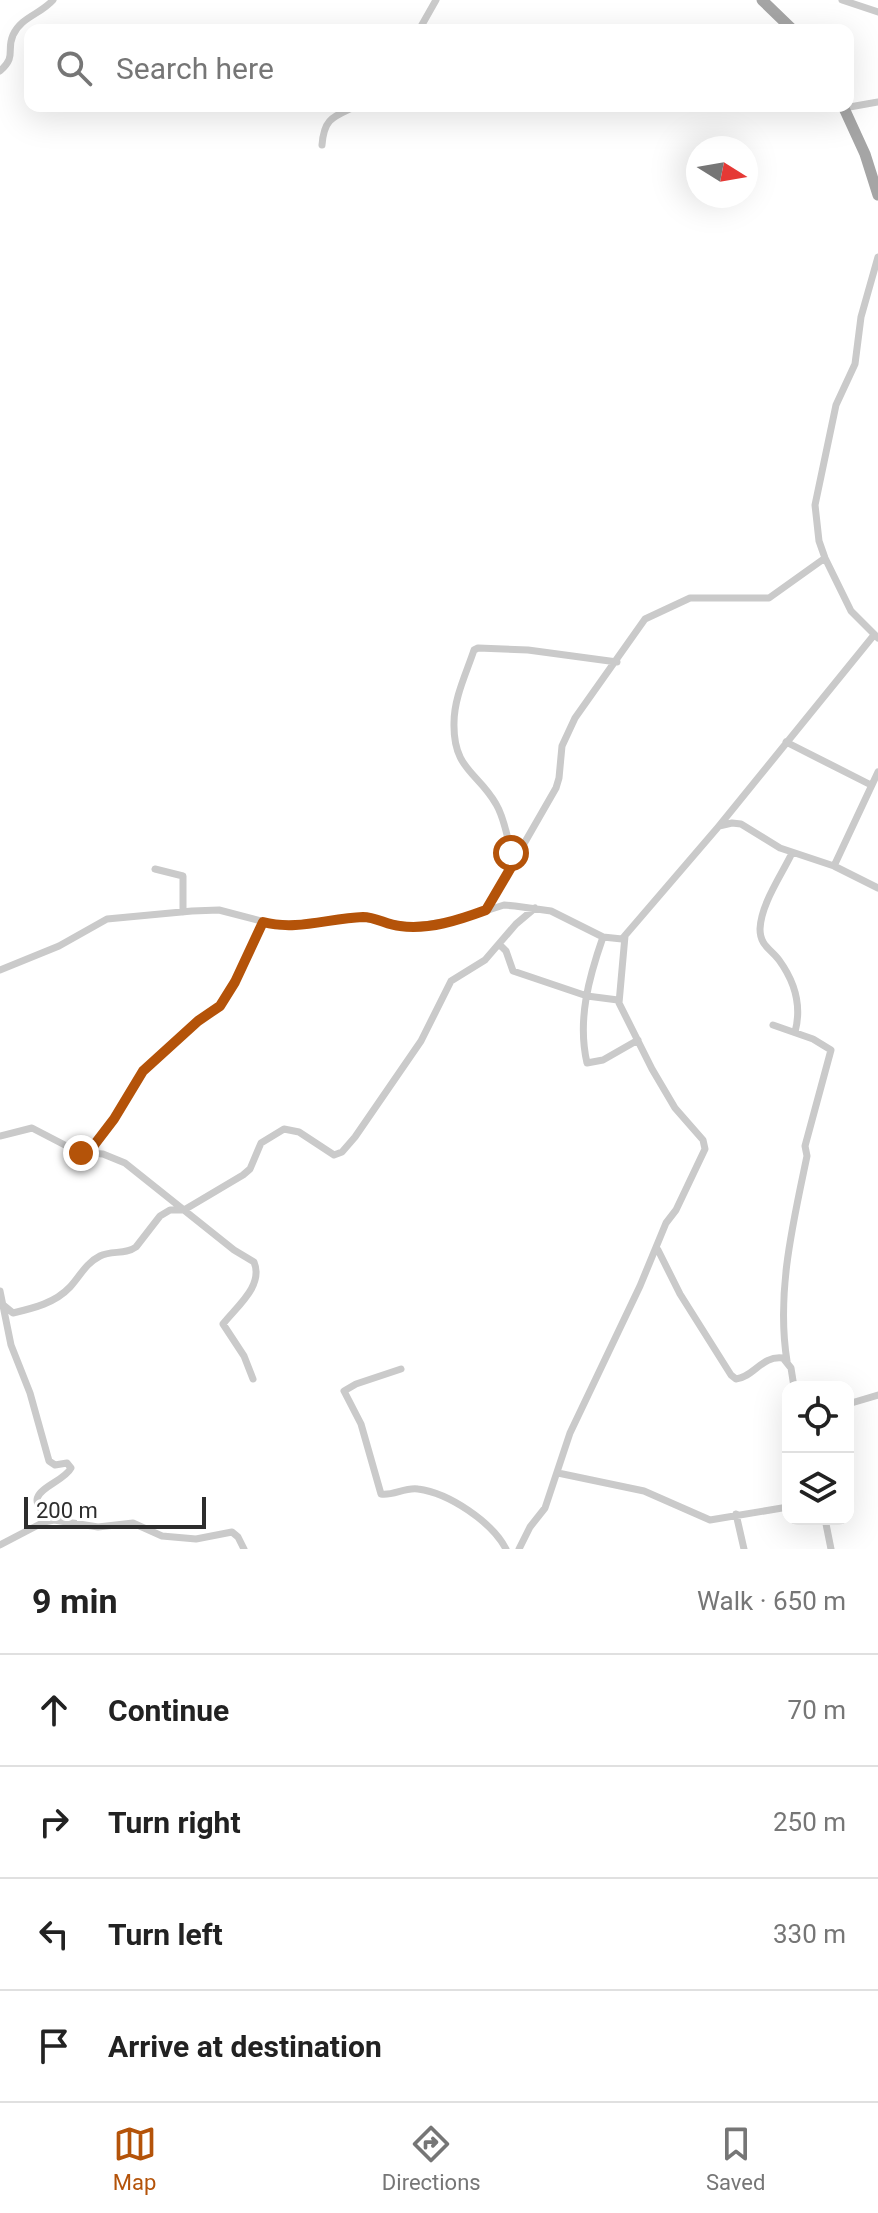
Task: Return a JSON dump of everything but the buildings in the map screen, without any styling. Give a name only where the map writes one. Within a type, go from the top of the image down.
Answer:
[{"type":"main road","points":[[762,0],[787,24]]},
{"type":"main road","points":[[846,112],[865,154],[878,195]]},
{"type":"street","points":[[0,71],[11,59],[13,36],[22,22],[53,0]]},
{"type":"street","points":[[422,24],[436,0]]},
{"type":"street","points":[[842,0],[878,12]]},
{"type":"street","points":[[854,106],[878,102]]},
{"type":"street","points":[[322,145],[327,122],[345,112]]},
{"type":"street","points":[[0,970],[59,946],[107,919],[219,910],[280,926],[370,917],[396,926],[410,927],[457,920],[504,905],[535,908],[564,916],[603,937],[618,939],[625,936],[876,636],[851,611],[825,558],[819,541],[816,495],[836,405],[855,364],[861,317],[878,257]]},
{"type":"street","points":[[486,910],[556,788],[562,746],[575,718],[642,622],[690,598],[769,598],[825,558]]},
{"type":"street","points":[[513,864],[500,811],[484,787],[465,768],[455,738],[458,698],[474,650],[528,650],[617,662]]},
{"type":"street","points":[[786,742],[871,785]]},
{"type":"street","points":[[834,866],[878,772]]},
{"type":"street","points":[[719,826],[741,824],[792,853],[834,866],[878,888]]},
{"type":"street","points":[[792,853],[760,928],[766,948],[780,961],[795,990],[799,1015],[795,1032]]},
{"type":"street","points":[[155,869],[183,876],[183,912]]},
{"type":"street","points":[[13,1313],[43,1306],[64,1293],[96,1258],[131,1251],[160,1216],[170,1210],[184,1210],[250,1169],[261,1143],[284,1129],[299,1132],[334,1155],[342,1152],[421,1041],[451,981],[478,965],[535,908]]},
{"type":"street","points":[[88,1153],[114,1119],[143,1071],[198,1021],[220,1006],[235,982],[263,922]]},
{"type":"street","points":[[519,1549],[538,1514],[545,1508],[570,1433],[706,1143],[675,1108],[618,1000],[625,936]]},
{"type":"street","points":[[603,937],[591,971],[587,996],[583,1037],[588,1064],[603,1060],[638,1040]]},
{"type":"street","points":[[499,944],[506,951],[513,971],[587,996],[618,1000]]},
{"type":"street","points":[[773,1025],[827,1046],[831,1053],[805,1146],[807,1156],[787,1261],[783,1323],[792,1381]]},
{"type":"street","points":[[0,1136],[32,1128],[84,1155],[103,1154],[125,1163],[234,1250],[251,1258],[257,1269],[252,1287],[223,1324],[244,1356],[253,1379]]},
{"type":"street","points":[[657,1249],[680,1294],[731,1375],[736,1379],[744,1378],[772,1357],[787,1361]]},
{"type":"street","points":[[0,1291],[11,1345],[30,1393],[49,1461],[55,1465],[67,1463],[71,1468],[69,1474],[47,1485],[40,1493],[40,1509],[54,1520]]},
{"type":"street","points":[[2,1304],[13,1313]]},
{"type":"street","points":[[6,1324],[13,1313]]},
{"type":"street","points":[[401,1369],[344,1391],[361,1424],[381,1494],[418,1489],[453,1503],[485,1522],[506,1549]]},
{"type":"street","points":[[854,1402],[878,1395]]},
{"type":"street","points":[[558,1473],[644,1491],[705,1519],[782,1508]]},
{"type":"street","points":[[736,1514],[744,1549]]},
{"type":"street","points":[[0,1545],[54,1520],[98,1527],[133,1523],[162,1536],[196,1539],[232,1532],[244,1549]]},
{"type":"street","points":[[826,1525],[831,1549]]},
{"type":"route","points":[[81,1153],[88,1153],[114,1119],[132,1086],[157,1056],[220,1006],[235,982],[263,922],[280,926],[370,917],[396,926],[410,927],[457,920],[486,910],[513,864],[511,853]]}]
